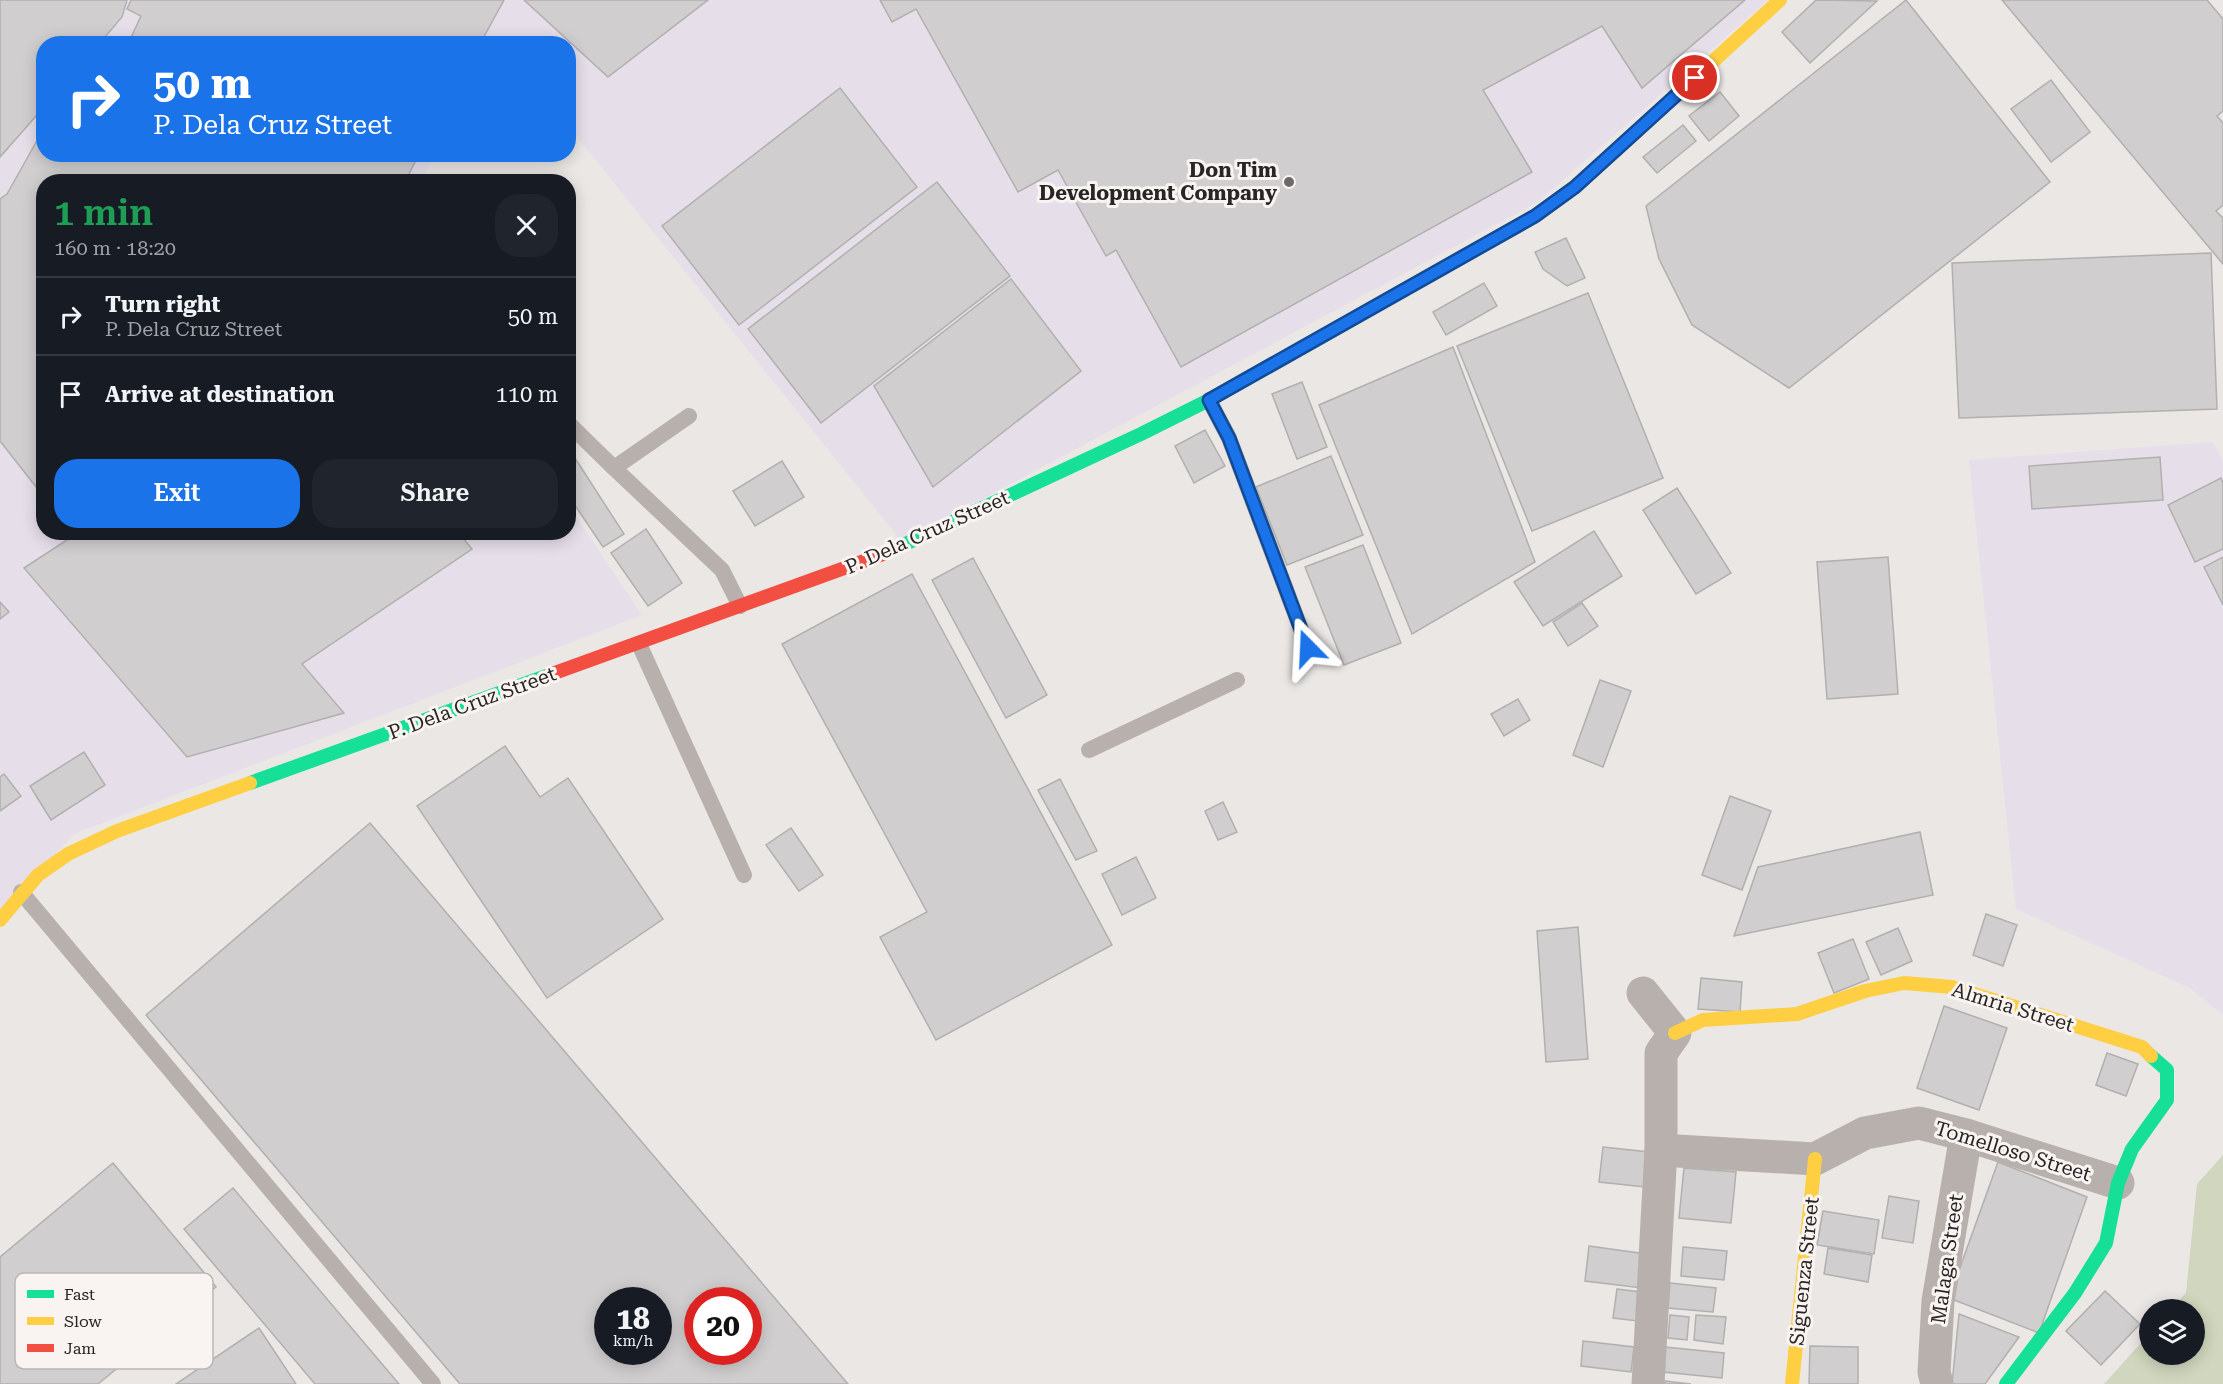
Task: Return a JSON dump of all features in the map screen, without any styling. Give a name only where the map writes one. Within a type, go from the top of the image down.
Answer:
[{"type":"street","name":"P. Dela Cruz Street","points":[[0,920],[21,892],[52,864],[98,839],[888,552],[1209,400],[1535,216],[1575,187],[1780,0]]},
{"type":"street","name":"Almria Street","points":[[1675,1033],[1703,1020],[1797,1014],[1865,991],[1904,983],[1952,987],[2142,1047],[2167,1070],[2167,1100],[2132,1149],[2118,1184]]},
{"type":"street","points":[[1643,993],[1675,1033],[1661,1053],[1661,1150],[1648,1384]]},
{"type":"street","name":"Tomelloso Street","points":[[1815,1159],[1865,1133],[1919,1123],[1966,1135],[2118,1184]]},
{"type":"street","name":"Malaga Street","points":[[1937,1384],[1934,1372],[1938,1301],[1966,1135]]},
{"type":"street","points":[[1661,1150],[1815,1159]]},
{"type":"street","name":"Siguenza Street","points":[[1792,1384],[1815,1159]]},
{"type":"street","points":[[2006,1384],[2075,1293],[2106,1243],[2118,1184]]},
{"type":"lane","points":[[1209,400],[1229,438],[1308,648]]},
{"type":"lane","points":[[614,468],[689,416]]},
{"type":"lane","points":[[576,431],[722,570],[740,606]]},
{"type":"lane","points":[[639,644],[744,875]]},
{"type":"lane","points":[[1089,750],[1237,680]]},
{"type":"lane","points":[[21,892],[433,1384]]},
{"type":"shaded area","points":[[0,0],[1768,0],[1538,202],[902,542],[576,136],[576,36],[36,36],[36,162],[432,162],[424,174],[36,174],[36,540],[576,540],[576,516],[642,615],[74,834],[0,914]]},
{"type":"shaded area","points":[[2213,442],[2223,462],[2223,1015],[2190,988],[2016,909],[1969,460]]},
{"type":"green space","points":[[2223,1155],[2223,1384],[2104,1384],[2139,1345],[2139,1365],[2205,1365],[2205,1299],[2180,1299],[2186,1293],[2197,1184]]},
{"type":"building","points":[[0,0],[127,0],[122,17],[106,36],[36,36],[36,116],[0,157]]},
{"type":"building","points":[[131,0],[504,0],[484,36],[132,36],[141,16],[127,9]]},
{"type":"building","points":[[524,0],[708,0],[608,77],[576,48],[576,36],[563,36]]},
{"type":"building","name":"Don Tim Development Company","points":[[880,0],[1745,0],[1642,88],[1602,26],[1483,90],[1532,172],[1181,367],[1116,250],[1106,256],[1058,170],[1018,192],[916,9],[892,22]]},
{"type":"building","points":[[1816,0],[1877,1],[1810,63],[1782,32]]},
{"type":"building","points":[[1906,0],[2050,182],[1789,388],[1692,325],[1659,259],[1646,206]]},
{"type":"building","points":[[2002,0],[2207,0],[2223,19],[2223,111],[2217,116],[2223,123],[2223,205],[2216,211],[2223,218],[2223,264]]},
{"type":"building","points":[[2051,80],[2090,132],[2051,162],[2011,109]]},
{"type":"building","points":[[840,88],[917,187],[739,325],[662,226]]},
{"type":"building","points":[[1720,92],[1739,116],[1709,141],[1689,116]]},
{"type":"building","points":[[1683,125],[1696,141],[1657,173],[1643,157]]},
{"type":"building","points":[[36,142],[36,162],[415,162],[409,174],[36,174],[36,487],[0,441],[0,199],[7,194]]},
{"type":"building","points":[[937,182],[1010,276],[821,423],[748,329]]},
{"type":"building","points":[[1566,238],[1585,278],[1567,286],[1543,269],[1535,252]]},
{"type":"building","points":[[2211,253],[2217,409],[1959,418],[1952,263]]},
{"type":"building","points":[[1011,279],[1081,371],[933,487],[874,386]]},
{"type":"building","points":[[1484,283],[1497,306],[1446,335],[1433,312]]},
{"type":"building","points":[[1588,293],[1663,478],[1532,531],[1457,346]]},
{"type":"building","points":[[1453,347],[1535,562],[1412,634],[1319,405]]},
{"type":"building","points":[[1302,382],[1327,447],[1297,459],[1272,394]]},
{"type":"building","points":[[1205,430],[1225,466],[1194,483],[1175,446]]},
{"type":"building","points":[[1331,456],[1363,535],[1287,565],[1256,487]]},
{"type":"building","points":[[2160,457],[2163,500],[2032,509],[2029,466]]},
{"type":"building","points":[[576,460],[624,534],[603,547],[576,507]]},
{"type":"building","points":[[782,461],[804,497],[755,526],[733,491]]},
{"type":"building","points":[[2221,478],[2223,483],[2223,549],[2195,562],[2168,505]]},
{"type":"building","points":[[1677,488],[1731,573],[1696,594],[1643,510]]},
{"type":"building","points":[[646,529],[682,583],[648,606],[611,553]]},
{"type":"building","points":[[1594,531],[1622,576],[1543,626],[1514,582]]},
{"type":"building","points":[[67,540],[465,540],[472,549],[302,664],[344,713],[187,757],[24,568]]},
{"type":"building","points":[[1363,545],[1401,643],[1344,665],[1305,567]]},
{"type":"building","points":[[1888,557],[1898,694],[1827,699],[1817,562]]},
{"type":"building","points":[[2223,557],[2223,605],[2204,567]]},
{"type":"building","points":[[973,558],[1047,695],[1006,718],[932,580]]},
{"type":"building","points":[[912,574],[1112,945],[936,1040],[880,937],[927,912],[782,644]]},
{"type":"building","points":[[0,602],[9,612],[0,619]]},
{"type":"building","points":[[1582,603],[1598,626],[1568,646],[1553,622]]},
{"type":"building","points":[[1600,680],[1631,691],[1603,767],[1573,755]]},
{"type":"building","points":[[1518,699],[1530,720],[1504,736],[1491,714]]},
{"type":"building","points":[[505,746],[540,797],[568,778],[663,919],[547,998],[417,806]]},
{"type":"building","points":[[84,752],[105,785],[51,820],[30,786]]},
{"type":"building","points":[[4,774],[21,796],[0,811],[0,777]]},
{"type":"building","points":[[1060,779],[1097,851],[1076,860],[1038,790]]},
{"type":"building","points":[[1730,796],[1771,811],[1742,890],[1702,875]]},
{"type":"building","points":[[1223,802],[1237,832],[1218,840],[1205,811]]},
{"type":"building","points":[[370,823],[848,1384],[460,1384],[146,1015]]},
{"type":"building","points":[[791,828],[823,875],[799,891],[766,845]]},
{"type":"building","points":[[1920,832],[1933,895],[1734,936],[1758,867]]},
{"type":"building","points":[[1136,857],[1156,898],[1122,915],[1102,874]]},
{"type":"building","points":[[1986,914],[2017,925],[2003,966],[1973,955]]},
{"type":"building","points":[[1578,927],[1588,1059],[1546,1062],[1537,931]]},
{"type":"building","points":[[1898,928],[1912,961],[1881,975],[1866,942]]},
{"type":"building","points":[[1853,939],[1869,979],[1834,993],[1818,953]]},
{"type":"building","points":[[1701,978],[1742,982],[1740,1012],[1698,1009]]},
{"type":"building","points":[[1944,1006],[2007,1028],[1979,1110],[1917,1088]]},
{"type":"building","points":[[2107,1053],[2138,1064],[2126,1096],[2096,1085]]},
{"type":"building","points":[[1603,1147],[1649,1152],[1645,1187],[1599,1182]]},
{"type":"building","points":[[1998,1162],[2087,1197],[2039,1333],[1949,1298]]},
{"type":"building","points":[[113,1163],[204,1273],[15,1273],[15,1369],[116,1369],[98,1384],[0,1384],[0,1257]]},
{"type":"building","points":[[1684,1168],[1736,1172],[1731,1223],[1679,1218]]},
{"type":"building","points":[[233,1188],[399,1384],[315,1384],[184,1229]]},
{"type":"building","points":[[1889,1196],[1919,1201],[1913,1243],[1882,1238]]},
{"type":"building","points":[[1823,1211],[1879,1220],[1874,1254],[1817,1245]]},
{"type":"building","points":[[1589,1246],[1646,1254],[1642,1288],[1585,1281]]},
{"type":"building","points":[[1683,1247],[1727,1251],[1724,1280],[1681,1276]]},
{"type":"building","points":[[1828,1248],[1872,1255],[1868,1282],[1824,1274]]},
{"type":"building","points":[[1670,1283],[1716,1288],[1713,1312],[1668,1308]]},
{"type":"building","points":[[1617,1289],[1641,1292],[1638,1321],[1613,1318]]},
{"type":"building","points":[[2105,1291],[2139,1323],[2101,1365],[2066,1331]]},
{"type":"building","points":[[1959,1314],[2019,1337],[1985,1384],[1952,1384]]},
{"type":"building","points":[[1670,1315],[1689,1317],[1687,1340],[1668,1338]]},
{"type":"building","points":[[1696,1315],[1726,1317],[1723,1344],[1694,1340]]},
{"type":"building","points":[[259,1328],[296,1384],[176,1384],[198,1369],[213,1369],[213,1359]]},
{"type":"building","points":[[1583,1341],[1634,1347],[1631,1372],[1581,1366]]},
{"type":"building","points":[[1810,1346],[1858,1347],[1858,1384],[1809,1384]]},
{"type":"building","points":[[1665,1347],[1724,1353],[1722,1378],[1663,1372]]},
{"type":"building","points":[[1665,1381],[1691,1384],[1665,1384]]},
{"type":"traffic: fast","points":[[886,553],[1209,400],[1402,291]]},
{"type":"traffic: fast","points":[[250,783],[549,675]]},
{"type":"traffic: fast","points":[[2006,1384],[2075,1293],[2106,1243],[2118,1183],[2132,1149],[2167,1100],[2167,1070],[2151,1056]]},
{"type":"traffic: slow","points":[[1638,130],[1780,0]]},
{"type":"traffic: slow","points":[[0,920],[38,875],[68,854],[117,831],[250,783]]},
{"type":"traffic: slow","points":[[1675,1033],[1703,1020],[1797,1014],[1865,991],[1904,983],[1952,987],[2142,1047],[2151,1056]]},
{"type":"traffic: slow","points":[[1792,1384],[1815,1159]]},
{"type":"traffic: jam","points":[[1402,291],[1535,216],[1575,187],[1638,130]]},
{"type":"traffic: jam","points":[[549,675],[886,553]]},
{"type":"place","name":"Don Tim Development Company","points":[[1289,182]]},
{"type":"route","points":[[1308,648],[1229,438],[1209,400],[1535,216],[1575,187],[1695,78]]}]
